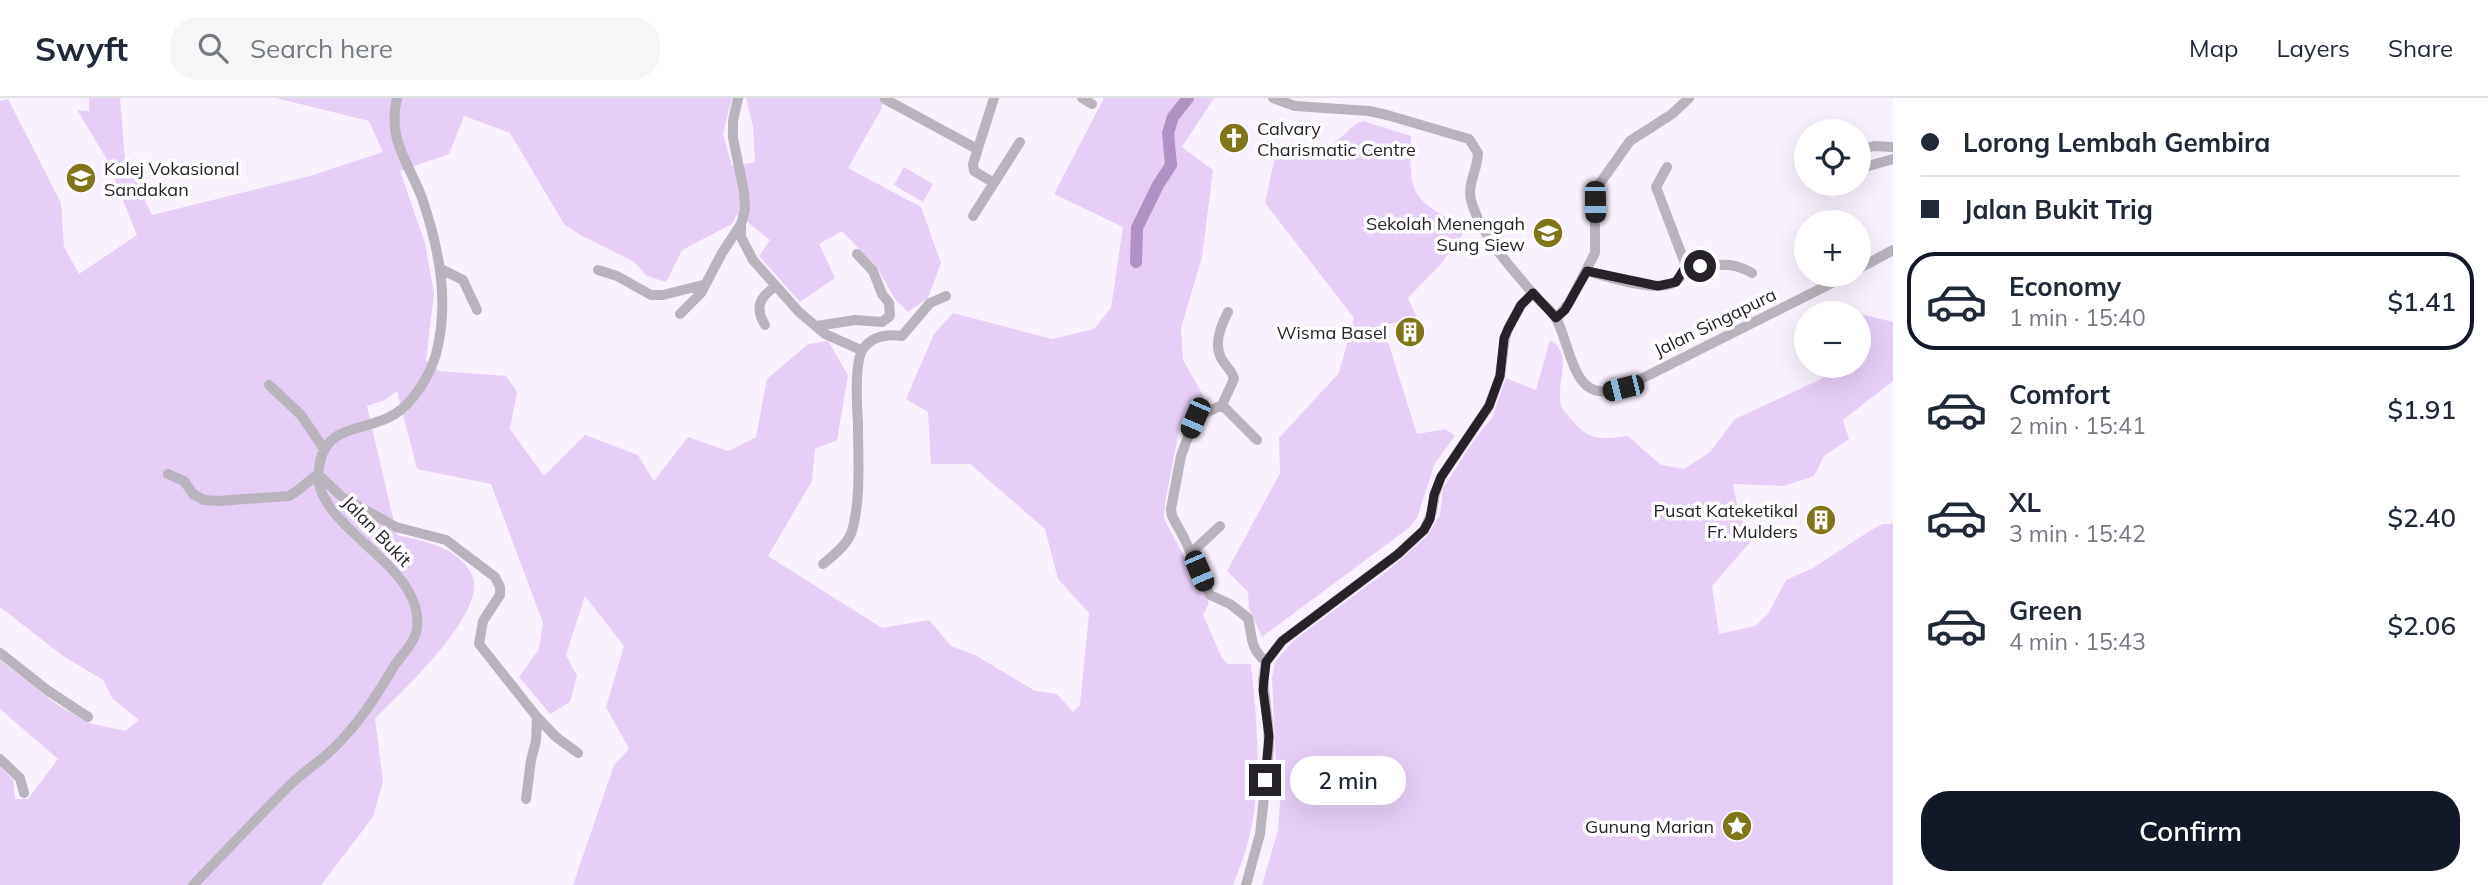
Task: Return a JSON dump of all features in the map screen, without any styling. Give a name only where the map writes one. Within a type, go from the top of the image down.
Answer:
[{"type":"street","points":[[168,474],[184,481],[197,497],[218,501],[289,496],[318,474],[324,449],[329,441],[339,434],[390,417],[414,396],[436,356],[442,322],[441,269],[421,195],[396,139],[393,120],[397,98]]},
{"type":"street","points":[[680,314],[694,301],[741,224],[745,211],[733,128],[738,98]]},
{"type":"street","points":[[994,98],[973,164],[974,171],[994,183]]},
{"type":"street","points":[[1082,98],[1092,104]]},
{"type":"street","points":[[1273,98],[1295,106],[1369,111],[1449,131],[1469,139],[1478,152],[1470,193],[1472,203],[1490,237],[1556,318],[1565,310],[1587,271],[1596,247],[1595,202],[1598,186],[1630,141],[1672,114],[1689,98]]},
{"type":"street","points":[[885,99],[977,149]]},
{"type":"street","points":[[973,216],[1020,142]]},
{"type":"street","points":[[1871,147],[1893,147]]},
{"type":"street","points":[[1871,165],[1893,159]]},
{"type":"street","points":[[1667,167],[1656,187],[1686,266]]},
{"type":"street","points":[[741,224],[741,237],[753,260],[799,312],[825,334],[861,350]]},
{"type":"street","points":[[1871,262],[1893,250]]},
{"type":"street","points":[[817,326],[855,320],[882,321],[890,316],[889,303],[882,294],[873,271],[857,254]]},
{"type":"street","points":[[1686,266],[1731,264],[1752,273]]},
{"type":"street","points":[[1587,271],[1658,286],[1676,282],[1686,266]]},
{"type":"street","points":[[441,269],[463,280],[477,310]]},
{"type":"street","points":[[598,270],[617,276],[650,295],[663,295],[704,285]]},
{"type":"street","points":[[765,325],[759,304],[765,294],[776,286]]},
{"type":"street","name":"Jalan Singapura","points":[[1556,318],[1579,377],[1590,388],[1605,392],[1623,388],[1824,287]]},
{"type":"street","points":[[1245,885],[1260,834],[1269,750],[1263,680],[1266,662],[1282,641],[1398,554],[1424,530],[1430,519],[1434,495],[1441,477],[1489,406],[1500,376],[1504,338],[1508,329],[1521,305],[1533,293]]},
{"type":"street","points":[[823,564],[848,541],[853,528],[857,476],[856,388],[861,350],[882,335],[902,336],[930,303],[946,296]]},
{"type":"street","points":[[1228,312],[1221,325],[1219,354],[1234,379],[1222,405],[1195,418],[1181,456],[1172,516],[1210,595],[1230,604],[1248,618],[1252,643],[1257,654],[1266,662]]},
{"type":"street","points":[[269,386],[301,415],[324,449]]},
{"type":"street","points":[[1222,405],[1257,440]]},
{"type":"street","points":[[318,474],[342,497],[407,532],[446,540],[495,577],[500,587],[500,595],[481,626],[479,644],[537,717],[556,737],[578,753]]},
{"type":"street","name":"Jalan Bukit","points":[[192,885],[289,786],[327,755],[346,734],[378,695],[415,636],[417,613],[409,592],[383,559],[331,509],[322,494],[318,474]]},
{"type":"street","points":[[1191,553],[1220,526]]},
{"type":"street","points":[[0,653],[47,690],[88,717]]},
{"type":"street","points":[[526,799],[536,741],[537,717]]},
{"type":"street","points":[[0,759],[20,778],[24,793]]},
{"type":"shaded area","points":[[89,98],[120,98],[125,159],[152,215],[310,176],[383,152],[369,121],[276,98],[732,98],[723,134],[732,166],[755,162],[753,126],[746,98],[882,98],[882,108],[848,168],[921,207],[941,263],[928,298],[908,312],[895,299],[878,269],[842,231],[819,244],[835,278],[800,302],[759,256],[770,240],[737,214],[732,224],[682,250],[666,282],[647,276],[634,262],[564,224],[510,133],[464,116],[449,154],[400,171],[425,243],[434,294],[426,360],[439,371],[506,376],[517,392],[510,429],[544,476],[585,435],[638,455],[654,481],[688,437],[728,451],[756,437],[767,379],[808,344],[828,341],[848,375],[837,440],[815,449],[812,481],[768,556],[882,628],[929,620],[951,646],[975,655],[1035,691],[1057,694],[1073,712],[1080,705],[1089,613],[1058,579],[1045,529],[970,464],[931,464],[928,412],[906,399],[934,334],[953,313],[1052,339],[1094,329],[1111,308],[1123,227],[1054,194],[1104,98],[1214,98],[1182,147],[1213,170],[1202,257],[1181,328],[1183,360],[1204,397],[1192,404],[1180,425],[1164,519],[1209,603],[1203,615],[1222,658],[1228,664],[1251,664],[1257,729],[1256,795],[1249,838],[1233,885],[573,885],[614,765],[629,749],[606,707],[624,646],[585,596],[566,655],[577,676],[570,702],[550,714],[519,677],[539,649],[543,623],[491,484],[417,469],[397,391],[385,400],[367,406],[397,535],[439,547],[458,558],[472,575],[474,591],[467,610],[439,652],[375,719],[383,781],[373,817],[321,885],[0,885],[0,766],[13,780],[15,799],[28,799],[58,759],[0,709],[0,660],[56,704],[89,723],[125,731],[139,720],[112,698],[103,680],[63,656],[0,607],[0,101],[8,99],[61,203],[64,247],[79,274],[137,235],[105,156],[77,110],[89,111]]},
{"type":"shaded area","points":[[1363,121],[1411,136],[1411,172],[1416,192],[1432,208],[1467,228],[1440,265],[1408,298],[1416,316],[1383,326],[1417,434],[1445,429],[1455,436],[1435,463],[1417,518],[1410,527],[1262,637],[1249,609],[1248,592],[1227,571],[1280,473],[1279,438],[1339,373],[1354,318],[1265,203],[1276,152],[1287,145],[1304,150],[1325,148]]},
{"type":"shaded area","points":[[904,167],[933,184],[923,202],[894,185]]},
{"type":"shaded area","points":[[1871,317],[1893,322],[1893,381],[1843,420],[1849,439],[1824,456],[1814,476],[1784,486],[1733,484],[1738,510],[1751,541],[1712,586],[1719,634],[1755,626],[1768,614],[1786,580],[1813,568],[1871,530],[1883,524],[1893,524],[1893,885],[1262,885],[1278,830],[1282,778],[1277,770],[1275,747],[1272,678],[1275,662],[1293,641],[1391,568],[1427,536],[1440,515],[1443,488],[1474,440],[1492,418],[1506,378],[1536,390],[1550,340],[1558,346],[1562,354],[1562,408],[1579,428],[1598,438],[1628,436],[1661,465],[1684,469],[1710,452],[1735,419],[1819,380],[1871,378]]},
{"type":"waterway","points":[[1136,262],[1137,228],[1171,165],[1168,133],[1173,117],[1188,98]]},
{"type":"place","name":"Calvary Charismatic Centre","points":[[1234,138]]},
{"type":"place","name":"Kolej Vokasional Sandakan","points":[[81,178]]},
{"type":"place","name":"Sekolah Menengah Sung Siew","points":[[1548,233]]},
{"type":"place","name":"Wisma Basel","points":[[1410,332]]},
{"type":"place","name":"Pusat Kateketikal Fr. Mulders","points":[[1821,520]]},
{"type":"place","name":"Gunung Marian","points":[[1737,826]]},
{"type":"route","points":[[1265,780],[1269,736],[1263,690],[1266,662],[1282,641],[1398,554],[1424,530],[1430,519],[1434,495],[1441,477],[1489,406],[1500,376],[1504,338],[1526,299],[1533,293],[1556,318],[1565,310],[1587,271],[1658,286],[1676,282],[1686,266],[1700,266]]}]
